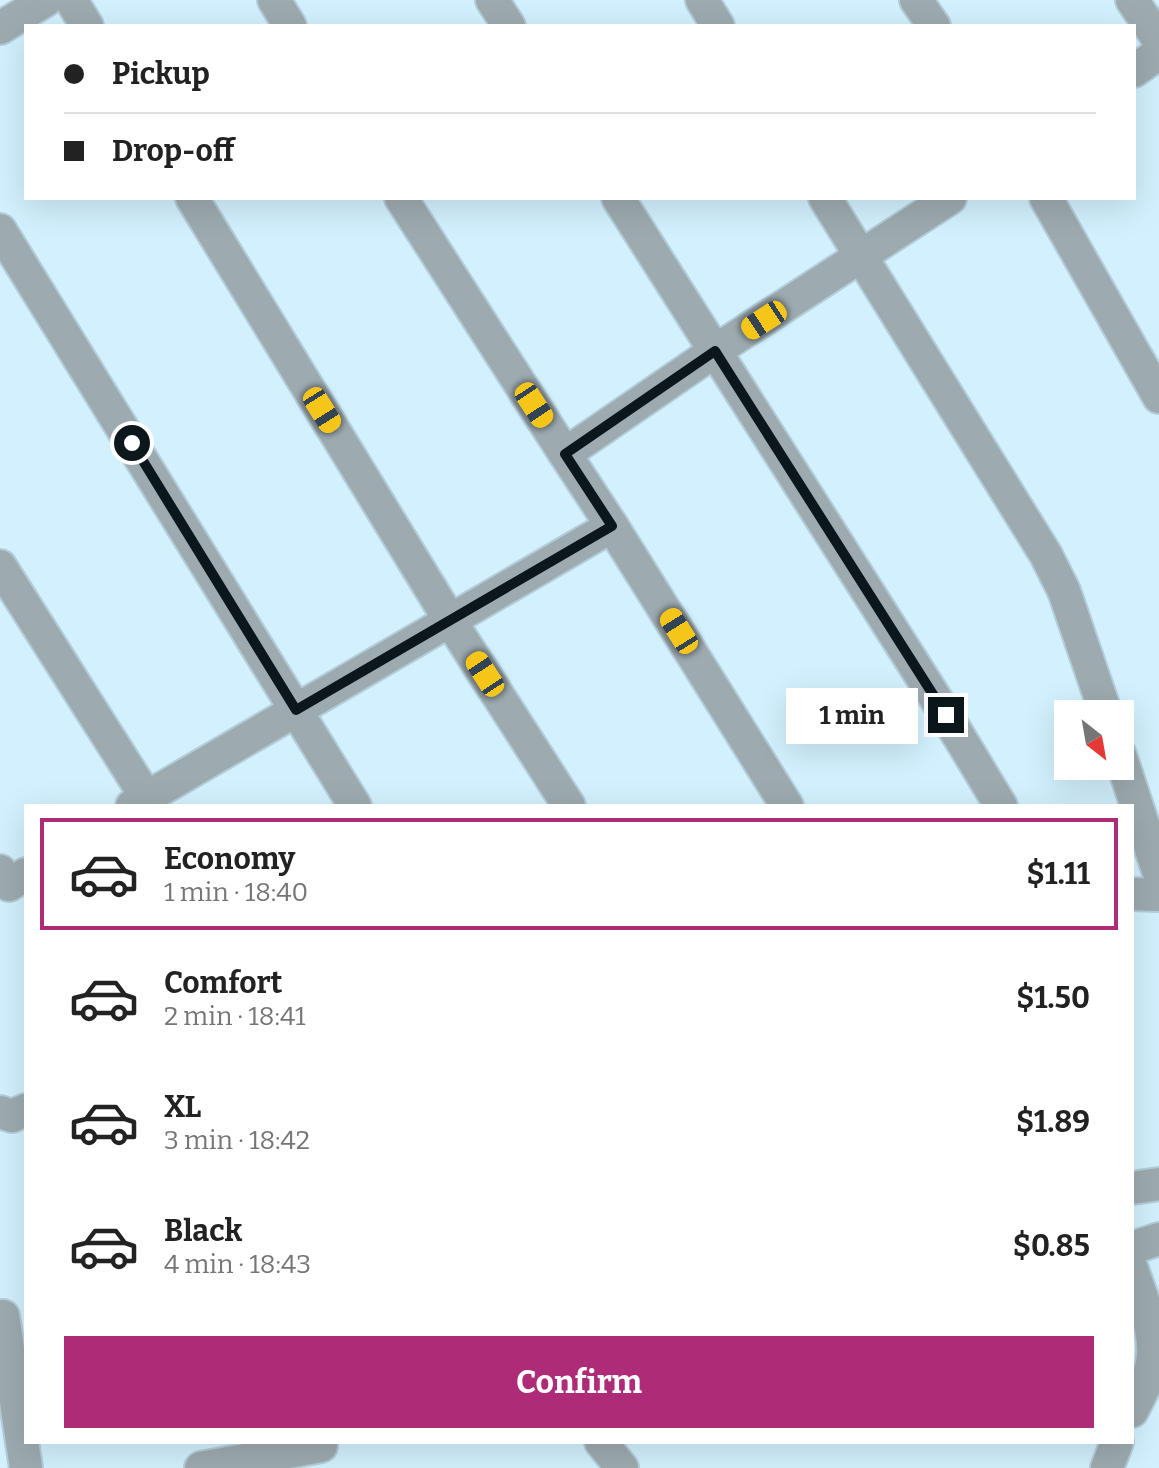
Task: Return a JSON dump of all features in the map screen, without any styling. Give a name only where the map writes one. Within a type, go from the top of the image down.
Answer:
[{"type":"street","points":[[0,28],[46,0]]},
{"type":"street","points":[[71,0],[86,24]]},
{"type":"street","points":[[274,0],[289,24]]},
{"type":"street","points":[[492,0],[508,24]]},
{"type":"street","points":[[702,0],[717,24]]},
{"type":"street","points":[[916,0],[933,24]]},
{"type":"street","points":[[1132,0],[1159,40]]},
{"type":"street","points":[[1136,70],[1159,53]]},
{"type":"street","points":[[193,200],[451,622],[568,804]]},
{"type":"street","points":[[402,200],[786,804]]},
{"type":"street","points":[[619,200],[1000,804]]},
{"type":"street","points":[[826,200],[1046,555],[1064,591],[1101,700]]},
{"type":"street","points":[[565,454],[715,351],[947,200]]},
{"type":"street","points":[[1047,200],[1159,397]]},
{"type":"street","points":[[0,230],[354,804]]},
{"type":"street","points":[[0,566],[143,803],[612,526]]},
{"type":"street","points":[[1128,780],[1159,873]]},
{"type":"street","points":[[1134,894],[1159,895]]},
{"type":"street","points":[[0,1112],[12,1116],[24,1111]]},
{"type":"street","points":[[1134,1188],[1159,1184]]},
{"type":"street","points":[[1134,1247],[1159,1239]]},
{"type":"street","points":[[1134,1276],[1151,1335],[1153,1361],[1147,1382],[1134,1407]]},
{"type":"street","points":[[10,1315],[26,1468]]},
{"type":"street","points":[[603,1444],[622,1468]]},
{"type":"street","points":[[1107,1468],[1116,1444]]},
{"type":"street","points":[[201,1468],[322,1452]]},
{"type":"route","points":[[132,443],[296,710],[612,526],[565,454],[715,351],[946,715]]}]
